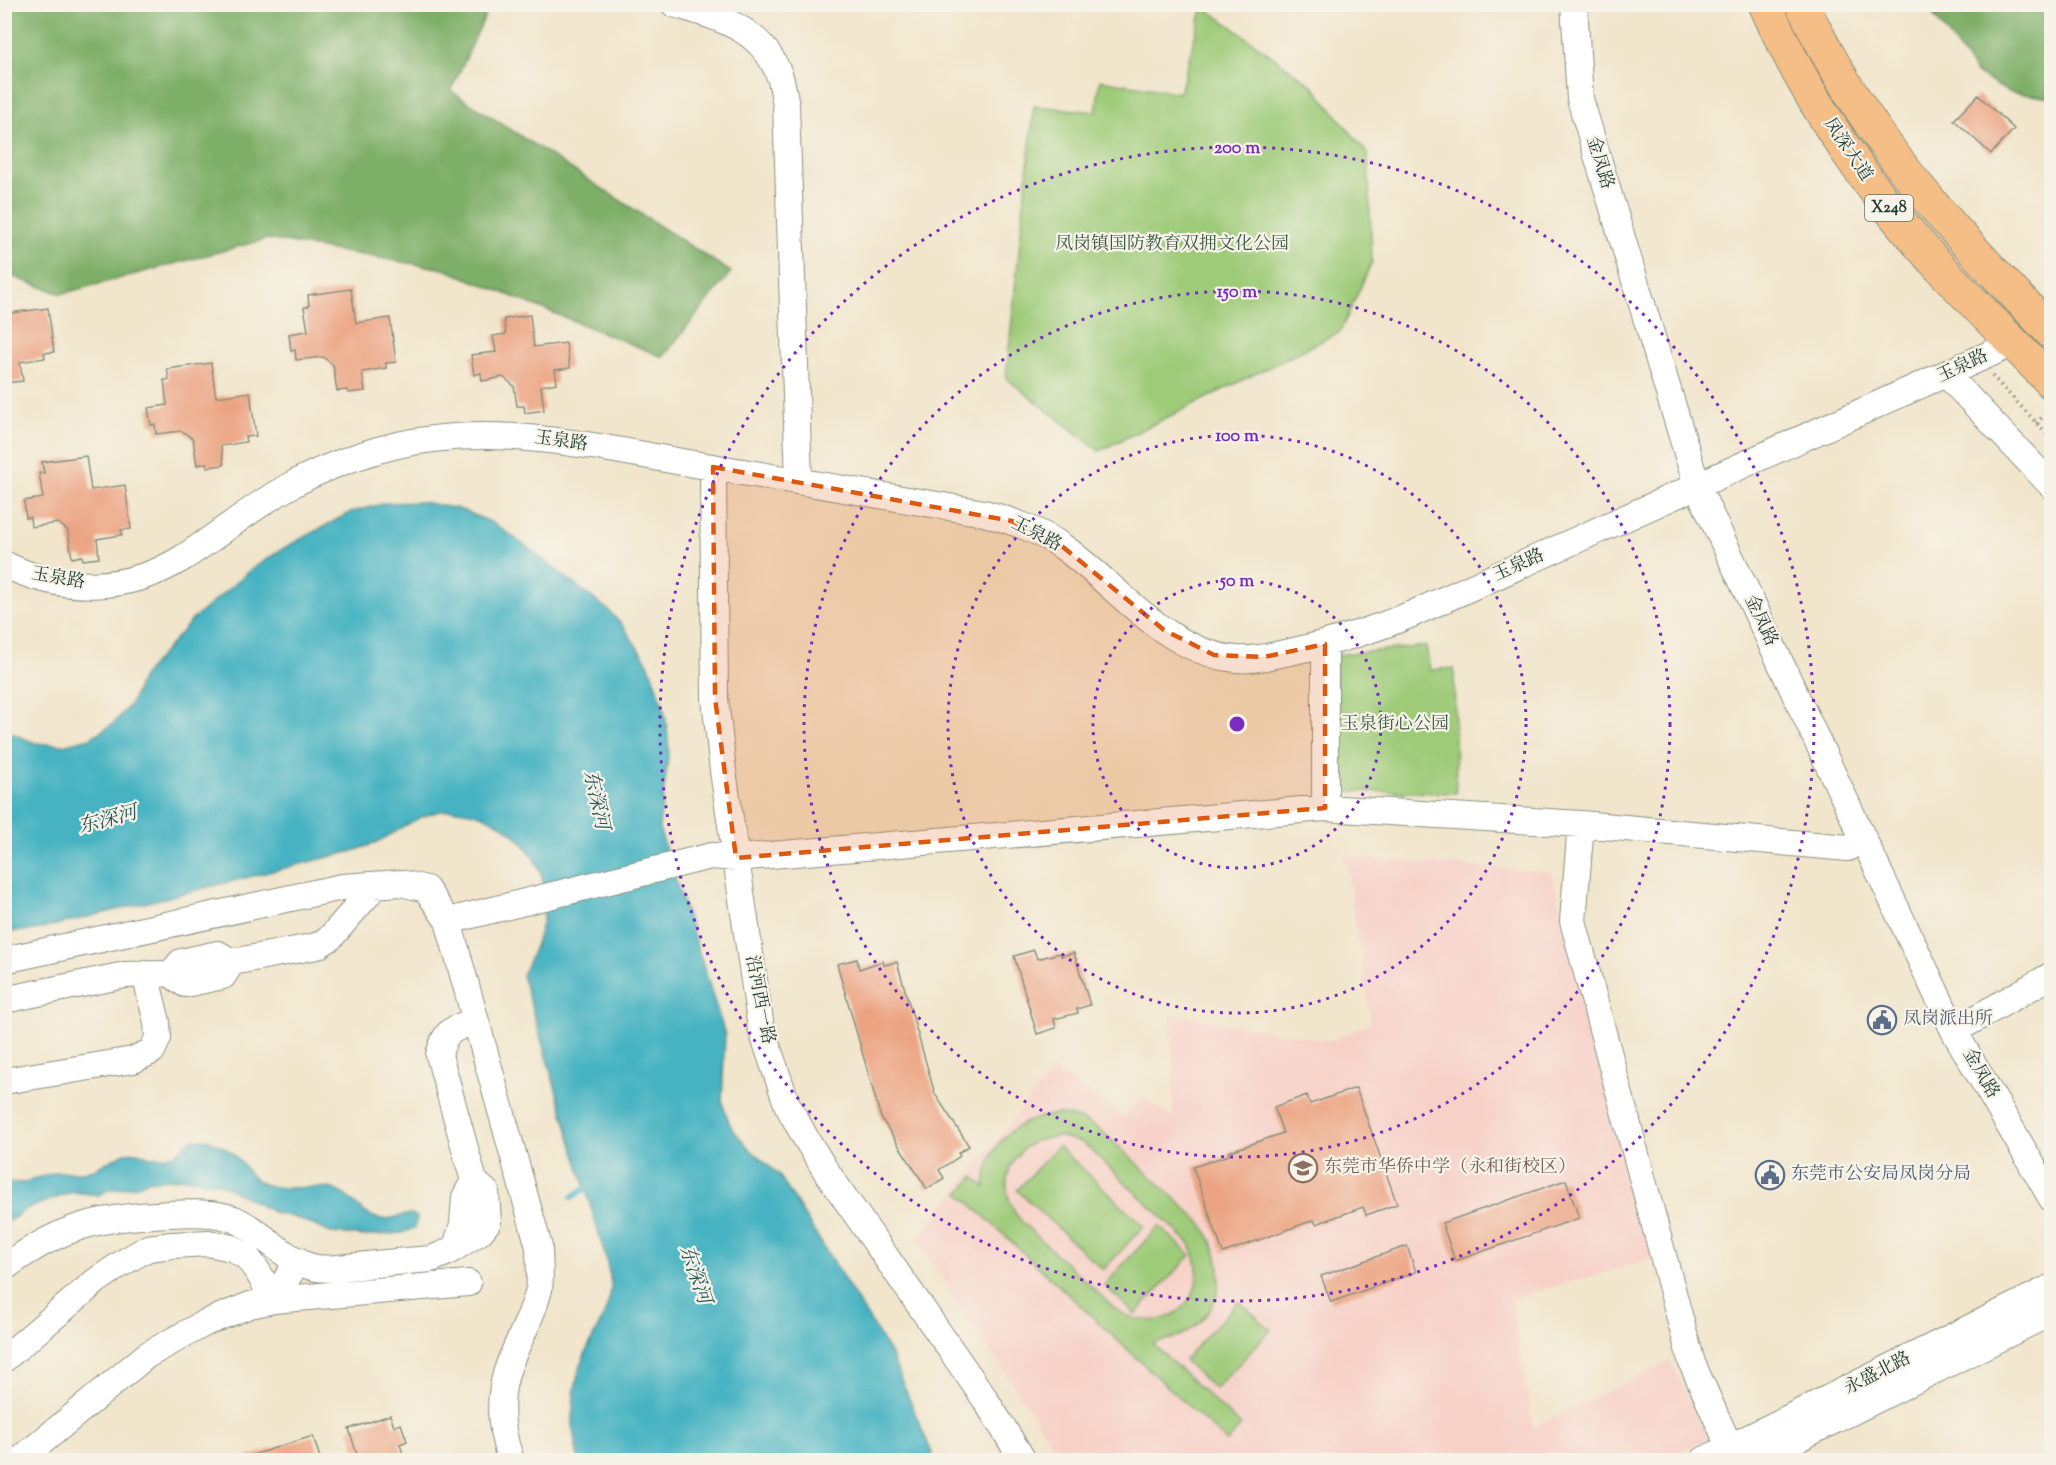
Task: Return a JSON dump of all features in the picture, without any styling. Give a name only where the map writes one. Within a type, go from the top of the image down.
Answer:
[{"type":"main road","name":"凤深大道","points":[[1765,4],[1804,83],[1857,166],[1917,242],[2052,383]]},
{"type":"main road","name":"凤深大道","points":[[1802,4],[1833,66],[1902,168],[1954,230],[2050,329]]},
{"type":"street","points":[[674,4],[726,20],[750,33],[767,53],[780,77],[786,105],[799,481]]},
{"type":"street","name":"金凤路","points":[[1574,4],[1580,99],[1697,486],[1954,1031],[2052,1199]]},
{"type":"street","name":"玉泉路","points":[[4,564],[21,573],[52,582],[84,586],[123,583],[155,573],[181,559],[289,486],[339,464],[378,450],[422,440],[459,436],[508,435],[562,442],[984,513],[1036,531],[1080,560],[1164,630],[1188,645],[1214,656],[1239,660],[1325,644],[1369,632],[2014,343]]},
{"type":"street","points":[[1946,374],[2052,486]]},
{"type":"street","name":"沿河西一路","points":[[713,467],[715,698],[723,771],[761,1028],[773,1068],[787,1104],[826,1171],[984,1399],[1023,1461]]},
{"type":"street","points":[[1325,644],[1325,808]]},
{"type":"street","points":[[448,921],[711,856],[736,858],[1325,808],[1581,824],[1848,848]]},
{"type":"street","points":[[1581,824],[1573,921],[1692,1363],[1730,1448]]},
{"type":"street","points":[[4,960],[342,887],[401,883],[426,889],[448,921],[539,1247],[539,1286],[530,1319],[509,1364],[500,1402],[504,1441],[511,1461]]},
{"type":"street","points":[[4,1000],[125,975],[171,974],[181,962],[218,954],[232,962],[317,946],[330,938],[376,885]]},
{"type":"street","points":[[4,1081],[133,1060],[152,1051],[158,1038],[157,1022],[145,974]]},
{"type":"street","points":[[1954,1031],[2052,975]]},
{"type":"street","points":[[4,1268],[30,1249],[59,1234],[91,1222],[124,1216],[190,1213],[233,1219],[312,1267],[330,1269],[431,1258],[446,1253],[456,1247],[463,1224],[465,1197],[474,1181],[439,1055],[442,1041],[453,1028],[476,1022]]},
{"type":"street","points":[[4,1359],[96,1281],[148,1248],[208,1243],[232,1248],[247,1257],[274,1300]]},
{"type":"street","points":[[274,1300],[298,1260]]},
{"type":"street","points":[[20,1461],[147,1355],[205,1323],[250,1305],[274,1300],[468,1283]]},
{"type":"street","name":"永盛北路","points":[[1704,1461],[2052,1287]]},
{"type":"street","name":"永盛北路","points":[[1755,1461],[2052,1312]]},
{"type":"path","points":[[2003,388],[2052,439]]},
{"type":"path","points":[[2036,423],[2052,408]]},
{"type":"highlighted area","points":[[713,467],[1012,521],[1063,547],[1164,630],[1214,655],[1264,657],[1325,644],[1325,808],[736,858],[715,698]]},
{"type":"shaded area","name":"东莞市华侨中学（永和街校区）","points":[[1345,857],[1551,872],[1656,1258],[1511,1299],[1533,1427],[1670,1361],[1708,1438],[1663,1460],[1063,1460],[916,1240],[1053,1070],[1124,1117],[1142,1097],[1173,1118],[1172,1014],[1329,1041],[1371,1023]]},
{"type":"green space","points":[[4,5],[490,5],[451,91],[731,272],[663,357],[444,269],[267,239],[61,294],[5,274]]},
{"type":"green space","points":[[1926,5],[2051,5],[2051,98],[2008,92],[1976,73]]},
{"type":"green space","name":"凤岗镇国防教育双拥文化公园","points":[[1203,6],[1313,86],[1368,154],[1372,262],[1340,332],[1099,451],[1006,378],[1034,106],[1096,112],[1100,80],[1180,93]]},
{"type":"green space","name":"玉泉街心公园","points":[[1426,646],[1430,670],[1454,668],[1456,793],[1345,791],[1335,779],[1336,655]]},
{"type":"green space","points":[[1065,1115],[1083,1120],[1099,1129],[1198,1220],[1208,1235],[1219,1267],[1219,1284],[1215,1299],[1207,1314],[1195,1326],[1179,1336],[1152,1343],[1241,1426],[1227,1442],[959,1193],[974,1177],[985,1187],[991,1157],[998,1145],[1017,1127],[1043,1117]],"holes":[[[1058,1136],[1081,1142],[1190,1244],[1196,1264],[1196,1282],[1191,1298],[1181,1310],[1167,1318],[1150,1320],[1132,1318],[1114,1308],[1015,1213],[1007,1191],[1007,1178],[1010,1167],[1024,1148],[1035,1141]]]},
{"type":"green space","points":[[1058,1146],[1144,1226],[1103,1270],[1017,1190]]},
{"type":"green space","points":[[1159,1226],[1191,1255],[1135,1314],[1104,1285]]},
{"type":"green space","points":[[1239,1301],[1271,1330],[1215,1389],[1184,1360]]},
{"type":"water","name":"东深河","points":[[423,502],[459,509],[493,523],[523,544],[608,610],[623,626],[648,663],[663,705],[669,750],[659,828],[725,1034],[722,1103],[731,1127],[748,1147],[779,1175],[890,1353],[935,1460],[579,1460],[573,1424],[575,1387],[585,1354],[607,1307],[611,1283],[606,1258],[522,975],[543,921],[545,901],[543,883],[538,866],[528,850],[516,836],[501,825],[485,816],[467,811],[440,811],[422,817],[383,839],[353,851],[36,930],[5,932],[4,728],[35,743],[63,745],[90,738],[113,724],[131,703],[142,677],[193,619],[252,569],[284,548],[351,512],[386,503]]},
{"type":"water","points":[[206,1139],[230,1152],[258,1182],[279,1188],[320,1187],[336,1190],[373,1217],[388,1219],[412,1214],[417,1217],[415,1228],[402,1233],[366,1236],[331,1233],[299,1219],[273,1212],[219,1183],[185,1178],[147,1181],[136,1186],[108,1190],[99,1195],[73,1192],[26,1209],[5,1224],[5,1182],[22,1183],[57,1172],[82,1172],[94,1169],[125,1153],[138,1152],[150,1157],[162,1157],[175,1154],[191,1140]]},
{"type":"building","points":[[1978,95],[2014,129],[1991,154],[1954,120]]},
{"type":"building","points":[[351,289],[356,323],[390,318],[396,362],[386,363],[386,368],[362,372],[365,391],[348,393],[347,390],[337,391],[333,365],[323,357],[296,360],[295,350],[291,351],[289,334],[308,331],[304,307],[309,306],[308,295]]},
{"type":"building","points":[[48,308],[54,352],[44,353],[45,358],[20,362],[23,381],[4,383],[4,314]]},
{"type":"building","points":[[530,315],[534,347],[566,343],[570,368],[555,370],[557,383],[541,386],[544,410],[525,413],[524,406],[517,406],[514,386],[503,377],[482,381],[481,373],[474,375],[471,355],[496,352],[493,336],[506,334],[504,319]]},
{"type":"building","points":[[211,363],[216,397],[250,392],[256,436],[245,437],[246,442],[221,446],[224,465],[207,467],[207,463],[197,465],[193,439],[182,431],[156,434],[155,424],[151,425],[148,408],[167,405],[164,380],[169,380],[167,369]]},
{"type":"building","points":[[86,456],[91,490],[125,485],[131,529],[121,530],[122,535],[97,539],[99,558],[83,560],[82,556],[72,558],[68,531],[58,523],[31,527],[30,517],[26,518],[24,501],[43,498],[39,473],[44,473],[42,462]]},
{"type":"building","points":[[1034,950],[1037,959],[1060,953],[1061,956],[1074,953],[1090,1005],[1077,1009],[1078,1013],[1054,1019],[1056,1028],[1037,1034],[1014,956]]},
{"type":"building","points":[[857,959],[859,969],[883,961],[884,965],[897,962],[935,1094],[969,1146],[958,1153],[960,1156],[939,1170],[944,1178],[927,1189],[881,1118],[837,964]]},
{"type":"building","points":[[1356,1088],[1397,1204],[1366,1215],[1363,1207],[1316,1224],[1314,1220],[1223,1253],[1193,1167],[1283,1133],[1274,1107],[1307,1095],[1310,1104]]},
{"type":"building","points":[[1566,1180],[1579,1218],[1455,1261],[1442,1223]]},
{"type":"building","points":[[1407,1246],[1416,1272],[1331,1302],[1321,1276]]},
{"type":"building","points":[[390,1415],[394,1426],[401,1424],[407,1441],[400,1444],[405,1461],[359,1461],[349,1429]]},
{"type":"building","points":[[313,1436],[321,1461],[247,1461],[246,1457]]},
{"type":"waterway","points":[[572,1197],[585,1188],[592,1187]]},
{"type":"place","name":"凤岗派出所","points":[[1882,1020]]},
{"type":"place","name":"东莞市华侨中学（永和街校区）","points":[[1303,1168]]},
{"type":"place","name":"东莞市公安局凤岗分局","points":[[1770,1175]]}]
